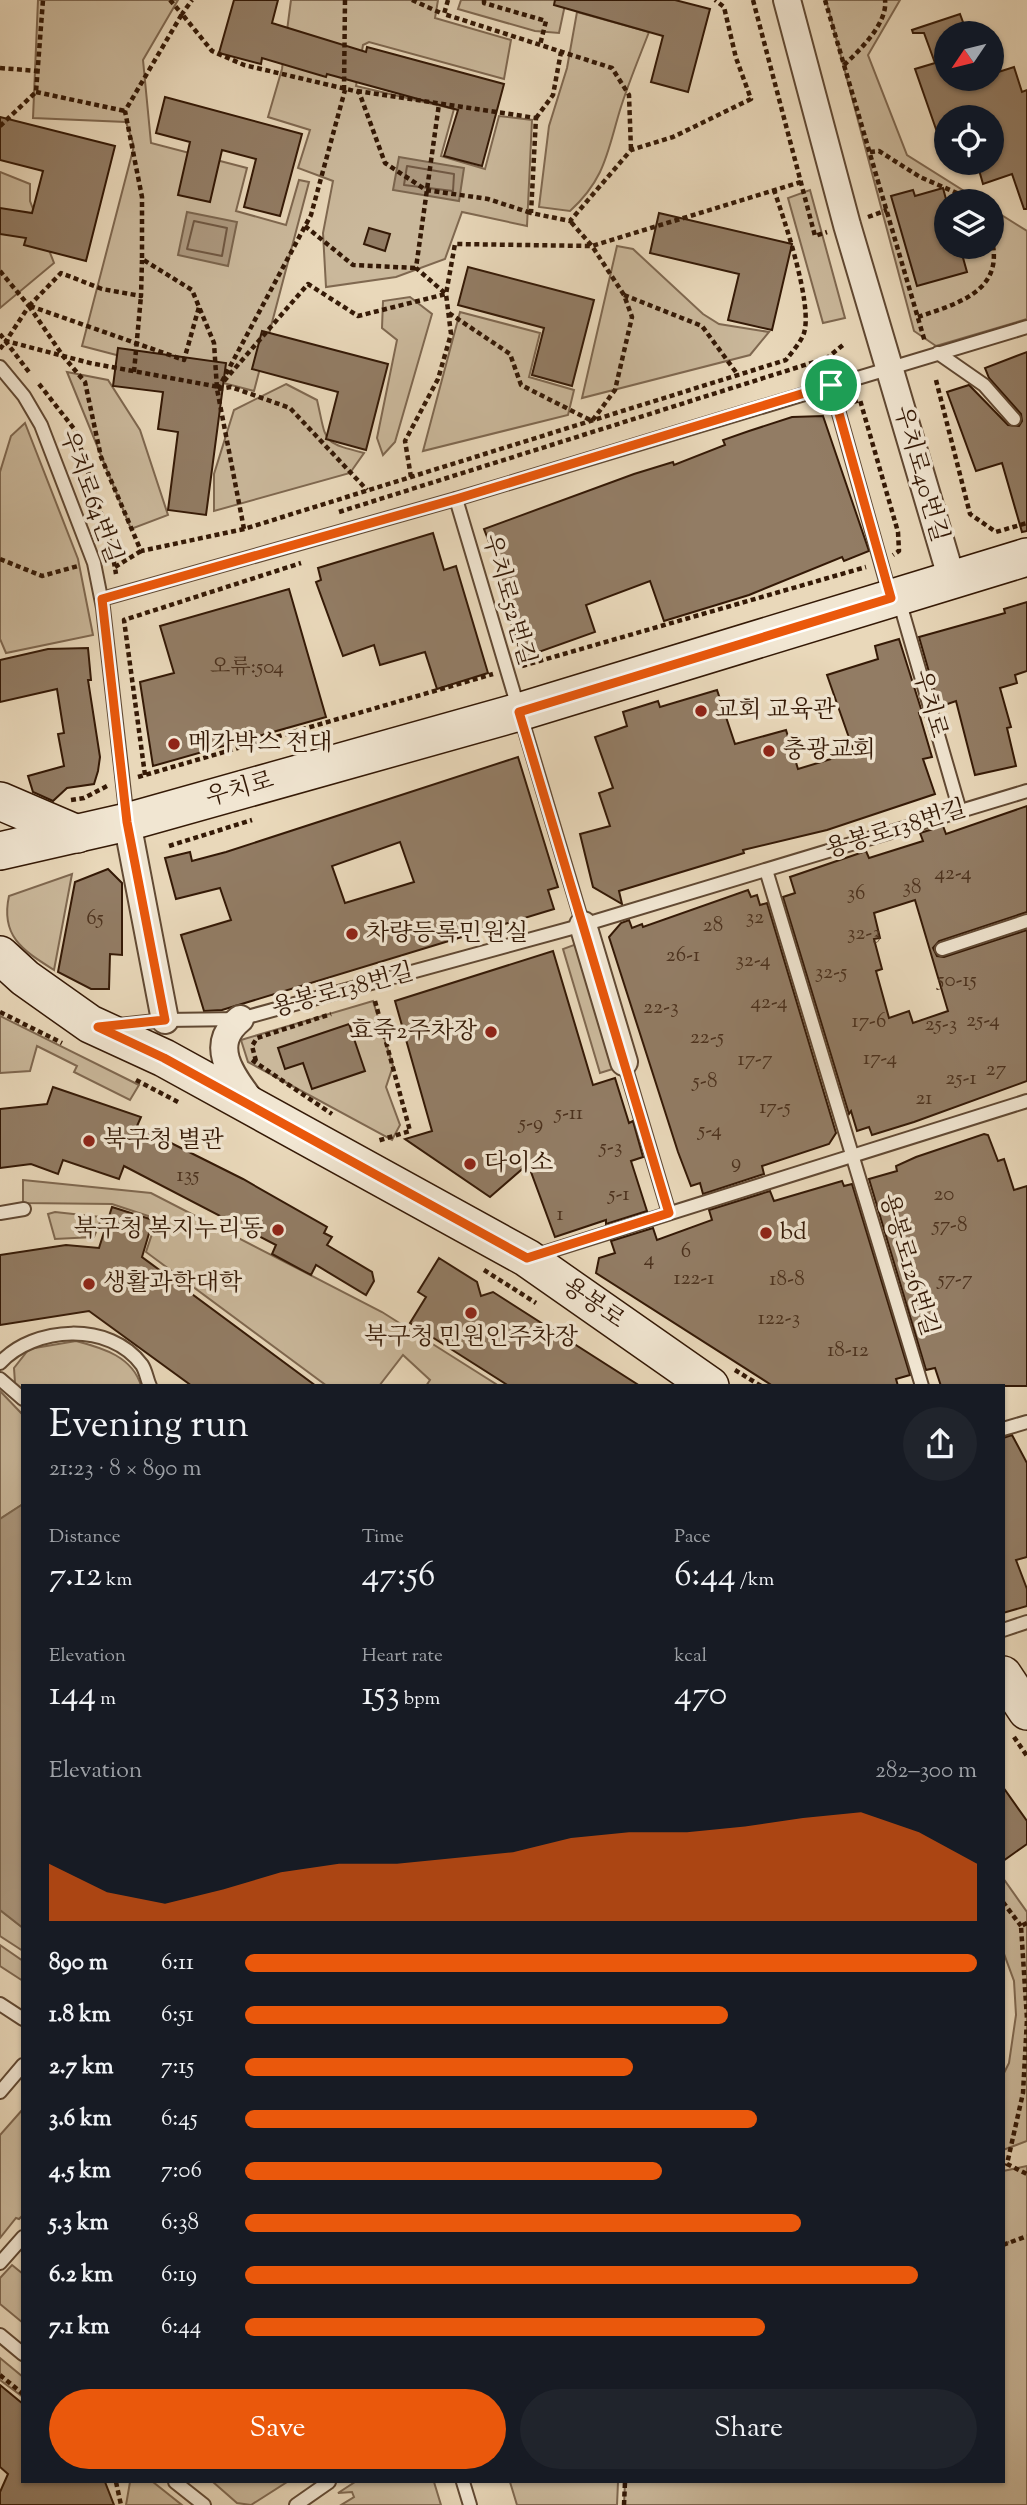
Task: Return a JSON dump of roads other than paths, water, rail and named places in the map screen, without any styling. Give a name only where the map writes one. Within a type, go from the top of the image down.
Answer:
[{"type":"main road","name":"우치로","points":[[0,851],[127,822],[519,712],[1027,557]]},
{"type":"main road","points":[[0,801],[77,834]]},
{"type":"main road","name":"용봉로","points":[[0,955],[87,1033],[164,1058],[527,1258],[707,1384]]},
{"type":"main road","points":[[0,989],[87,1033]]},
{"type":"main road","points":[[1005,1678],[1027,1711]]},
{"type":"street","name":"우치로40번길","points":[[787,0],[952,580]]},
{"type":"street","points":[[127,822],[165,1020]]},
{"type":"street","points":[[583,925],[624,1062]]},
{"type":"street","points":[[240,1019],[227,1030],[223,1044],[233,1077],[256,1108]]},
{"type":"lane","points":[[102,599],[456,499],[890,367],[932,351],[1027,327]]},
{"type":"lane","points":[[932,351],[984,385],[1014,419]]},
{"type":"lane","name":"우치로64번길","points":[[0,366],[24,396],[41,425],[94,563],[102,599],[127,822]]},
{"type":"lane","points":[[831,385],[895,597]]},
{"type":"lane","name":"우치로52번길","points":[[456,499],[519,712]]},
{"type":"lane","name":"우치로","points":[[895,597],[960,811]]},
{"type":"lane","points":[[519,712],[583,925]]},
{"type":"lane","name":"용봉로138번길","points":[[87,1033],[165,1020],[240,1019],[583,925],[1027,791]]},
{"type":"lane","name":"용봉로126번길","points":[[766,870],[921,1384]]},
{"type":"lane","points":[[942,949],[1027,921]]},
{"type":"lane","points":[[624,1062],[669,1213]]},
{"type":"lane","points":[[527,1258],[1027,1101]]},
{"type":"lane","points":[[0,1213],[24,1209]]},
{"type":"lane","points":[[0,1363],[9,1353],[39,1338],[77,1332],[115,1344],[142,1365],[149,1384]]},
{"type":"lane","points":[[0,1379],[21,1397]]},
{"type":"lane","points":[[1005,1428],[1027,1422]]},
{"type":"lane","points":[[1005,1629],[1027,1622]]},
{"type":"lane","points":[[0,2004],[21,2018]]},
{"type":"lane","points":[[0,2092],[21,2067]]},
{"type":"lane","points":[[0,2263],[21,2239]]},
{"type":"lane","points":[[0,2335],[21,2352]]},
{"type":"lane","points":[[176,2483],[204,2505]]},
{"type":"lane","points":[[296,2505],[326,2483]]},
{"type":"lane","points":[[463,2483],[470,2505]]},
{"type":"water","points":[[399,157],[464,168],[459,201],[393,190]]},
{"type":"water","points":[[187,212],[237,222],[228,266],[178,255]]},
{"type":"water","points":[[21,1505],[21,1926],[0,1910],[0,1519]]},
{"type":"place","name":"교회 교육관","points":[[701,711]]},
{"type":"place","name":"메가박스 전대","points":[[174,744]]},
{"type":"place","name":"충광교회","points":[[769,751]]},
{"type":"place","name":"차량등록민원실","points":[[352,934]]},
{"type":"place","name":"효죽2주차장","points":[[491,1032]]},
{"type":"place","name":"북구청 별관","points":[[89,1141]]},
{"type":"place","name":"다이소","points":[[470,1164]]},
{"type":"place","name":"북구청 복지누리동","points":[[278,1230]]},
{"type":"place","name":"bd","points":[[766,1233]]},
{"type":"place","name":"생활과학대학","points":[[89,1284]]},
{"type":"place","name":"북구청 민원인주차장","points":[[471,1313]]}]
